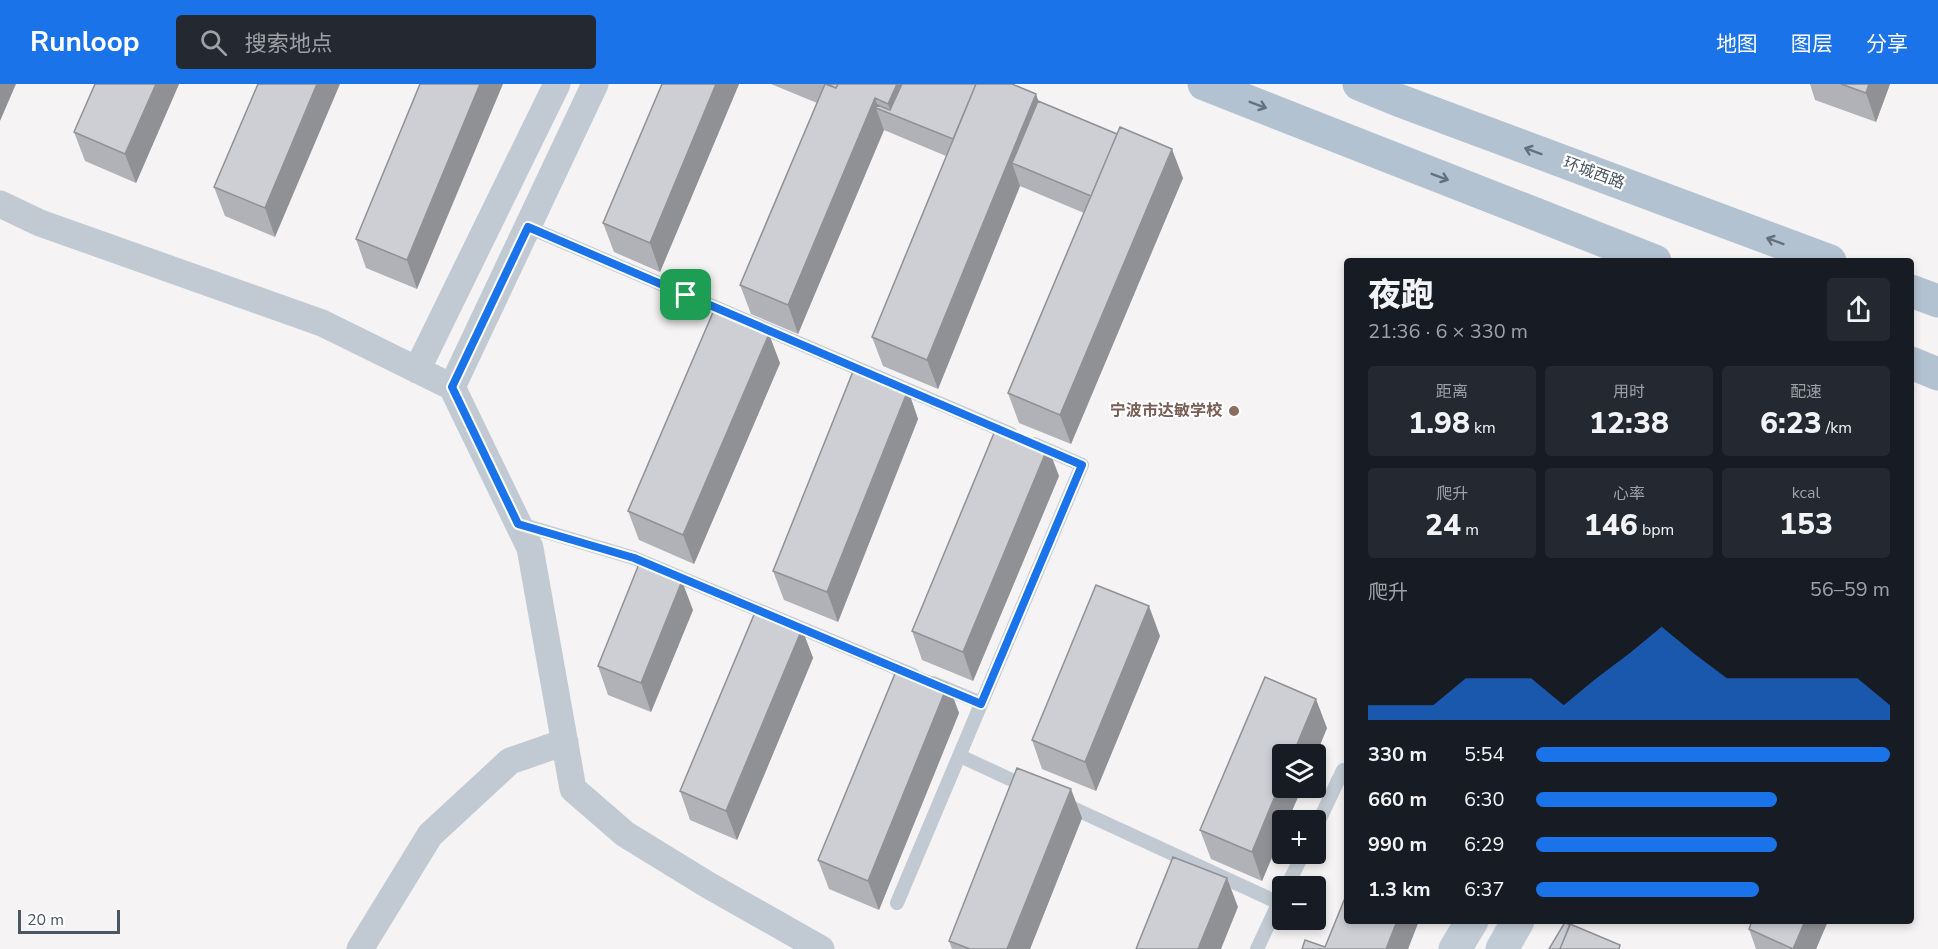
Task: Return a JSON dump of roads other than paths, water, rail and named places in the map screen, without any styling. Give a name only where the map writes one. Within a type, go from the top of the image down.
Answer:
[{"type":"main road","points":[[1204,84],[1647,258]]},
{"type":"main road","name":"环城西路","points":[[1359,84],[1401,92],[1822,258]]},
{"type":"main road","points":[[1914,292],[1938,301]]},
{"type":"main road","points":[[1914,364],[1938,374]]},
{"type":"street","points":[[417,370],[557,84]]},
{"type":"street","points":[[452,387],[595,84]]},
{"type":"street","points":[[0,204],[40,224],[321,323],[452,387],[530,548],[573,789],[625,834],[820,949]]},
{"type":"street","points":[[360,949],[430,835],[510,761],[565,742]]},
{"type":"street","points":[[1455,949],[1470,924]]},
{"type":"street","points":[[1502,949],[1516,924]]},
{"type":"lane","points":[[528,227],[1082,465],[897,903]]},
{"type":"lane","points":[[518,524],[634,558],[981,704]]},
{"type":"lane","points":[[960,756],[1272,895]]},
{"type":"lane","points":[[1324,810],[1343,770]]},
{"type":"lane","points":[[1257,949],[1272,918]]},
{"type":"place","name":"宁波市达敏学校","points":[[1234,411]]}]
